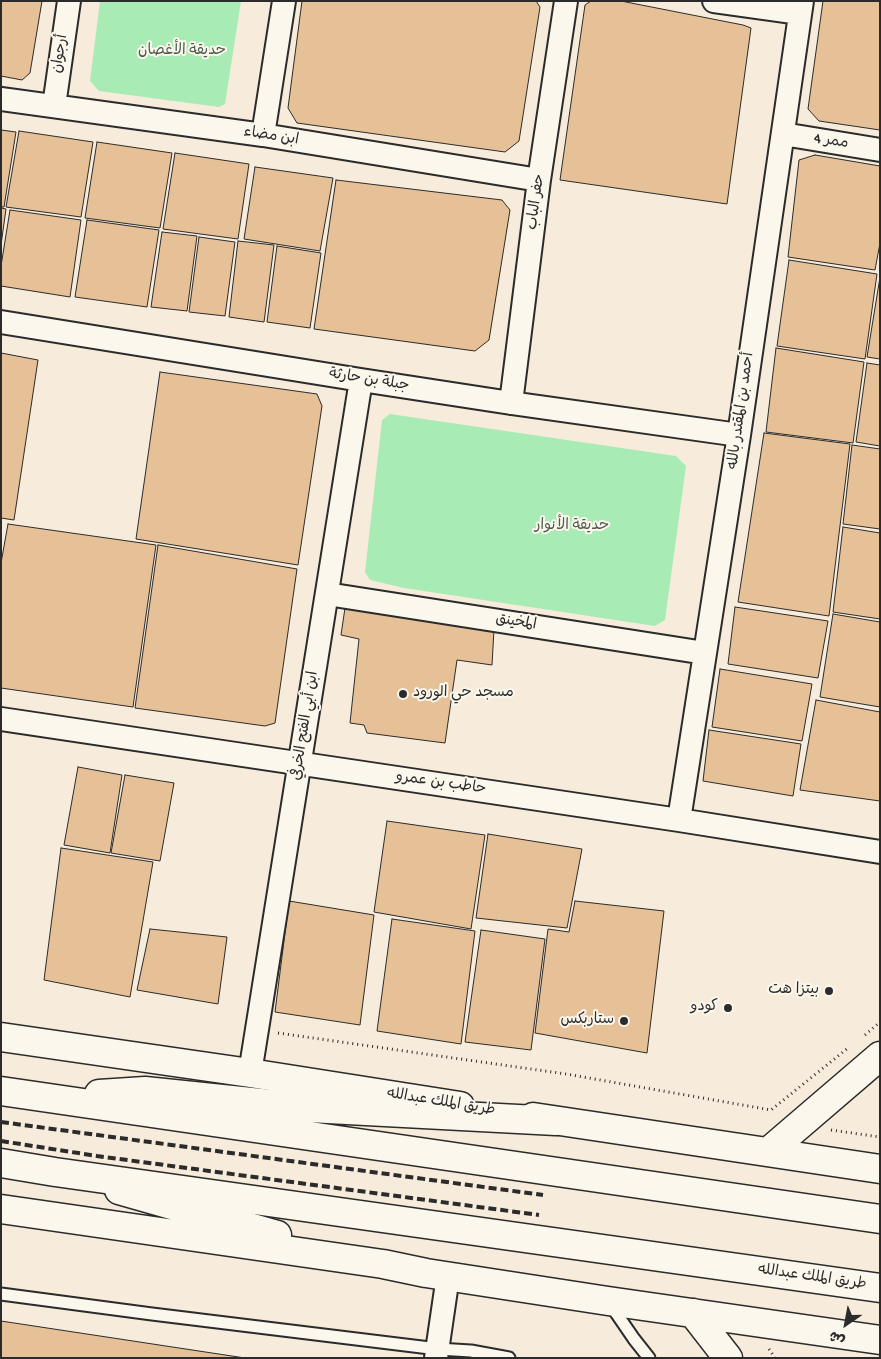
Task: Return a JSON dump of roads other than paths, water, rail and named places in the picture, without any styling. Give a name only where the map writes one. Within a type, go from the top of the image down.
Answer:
[{"type":"main road","name":"طريق الملك عبدالله","points":[[1,1037],[880,1169]]},
{"type":"main road","points":[[768,1152],[880,1056]]},
{"type":"main road","points":[[1,1091],[880,1219]]},
{"type":"main road","points":[[46,1097],[145,1091],[309,1108],[556,1121]]},
{"type":"main road","name":"طريق الملك عبدالله","points":[[1,1162],[55,1172],[880,1288]]},
{"type":"main road","points":[[55,1172],[383,1264]]},
{"type":"main road","points":[[1,1208],[383,1264],[426,1273],[608,1301],[880,1340]]},
{"type":"main road","points":[[694,1312],[728,1358]]},
{"type":"street","name":"أرجوان","points":[[54,106],[69,1]]},
{"type":"street","points":[[263,135],[284,1]]},
{"type":"street","name":"حفر الباب","points":[[511,403],[539,180],[566,1]]},
{"type":"street","points":[[714,1],[801,7]]},
{"type":"street","name":"أحمد بن المقتدر بالله","points":[[680,820],[801,7]]},
{"type":"street","name":"ابن مضاء","points":[[1,99],[263,135],[539,180]]},
{"type":"street","name":"ممر 4","points":[[783,134],[880,150]]},
{"type":"street","name":"جبلة بن حارثة","points":[[1,322],[511,403],[738,435]]},
{"type":"street","name":"ابن أبي الفتح الخرفي","points":[[250,1073],[361,380]]},
{"type":"street","name":"المخينق","points":[[327,594],[705,653]]},
{"type":"street","name":"حاطب بن عمرو","points":[[1,719],[680,820],[880,852]]},
{"type":"street","points":[[437,1353],[448,1276]]},
{"type":"lane","points":[[1,1294],[437,1353],[509,1358]]},
{"type":"lane","points":[[608,1301],[649,1358]]},
{"type":"railway","points":[[1,1122],[543,1195]]},
{"type":"railway","points":[[1,1141],[97,1156],[539,1215]]},
{"type":"place","name":"مسجد حي الورود","points":[[403,694]]},
{"type":"place","name":"بيتزا هت","points":[[829,991]]},
{"type":"place","name":"كودو","points":[[728,1008]]},
{"type":"place","name":"ستاربكس","points":[[624,1021]]},
{"type":"park label","name":"حديقة الأغصان","points":[[182,52]]},
{"type":"park label","name":"حديقة الأنوار","points":[[572,527]]}]
